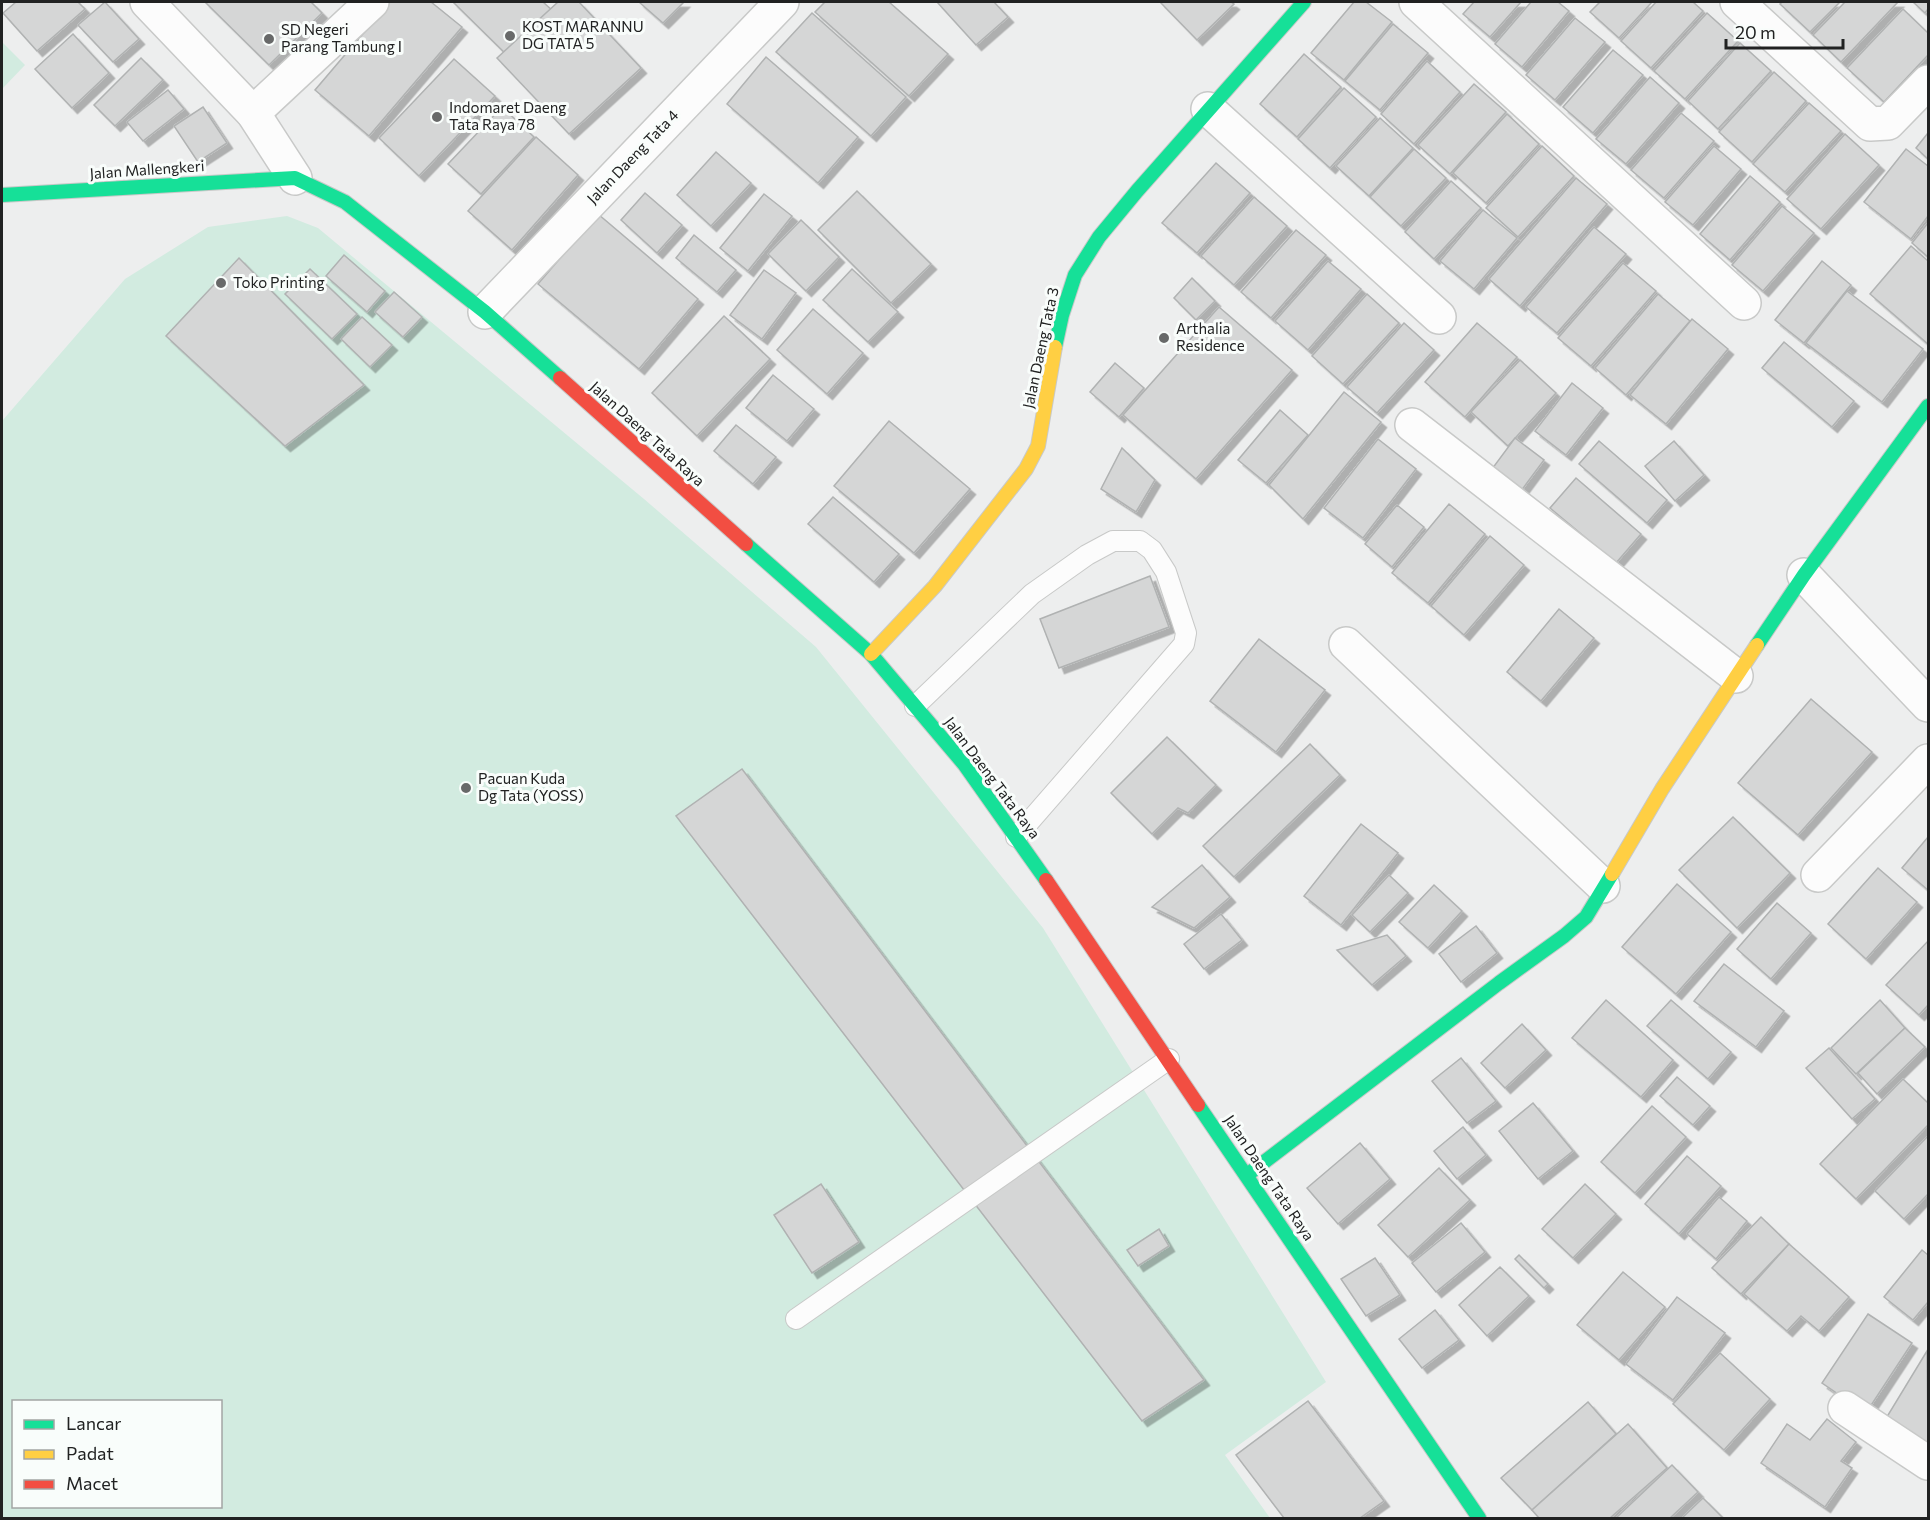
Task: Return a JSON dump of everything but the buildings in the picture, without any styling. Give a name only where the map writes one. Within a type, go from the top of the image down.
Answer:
[{"type":"main road","name":"Jalan Daeng Tata 3","points":[[871,654],[935,586],[1026,469],[1038,446],[1062,315],[1075,275],[1100,237],[1208,109],[1304,2]]},
{"type":"main road","name":"Jalan Daeng Tata Raya","points":[[295,178],[345,202],[485,312],[871,654],[964,764],[1016,837],[1479,1518]]},
{"type":"main road","name":"Jalan Mallengkeri","points":[[2,195],[295,178]]},
{"type":"main road","points":[[1247,1175],[1564,936],[1586,916],[1736,676],[1804,575],[1929,406]]},
{"type":"street","points":[[147,2],[253,113],[295,178]]},
{"type":"street","points":[[253,113],[372,2]]},
{"type":"street","name":"Jalan Daeng Tata 4","points":[[485,312],[782,2]]},
{"type":"street","points":[[1416,2],[1744,303]]},
{"type":"street","points":[[1737,2],[1870,124],[1888,123],[1929,82]]},
{"type":"street","points":[[1208,109],[1439,317]]},
{"type":"street","points":[[1412,425],[1736,676]]},
{"type":"street","points":[[1804,575],[1929,705]]},
{"type":"street","points":[[1346,644],[1603,886]]},
{"type":"street","points":[[1818,875],[1929,761]]},
{"type":"street","points":[[1845,1408],[1929,1463]]},
{"type":"lane","points":[[915,706],[1032,594],[1087,555],[1113,541],[1140,541],[1152,550],[1166,572],[1186,633],[1184,644],[1016,837]]},
{"type":"lane","points":[[796,1319],[1169,1059]]},
{"type":"green space","points":[[2,42],[25,65],[2,89]]},
{"type":"green space","name":"Pacuan Kuda Dg Tata (YOSS)","points":[[287,216],[318,228],[644,499],[816,647],[1043,928],[1326,1382],[1225,1455],[1270,1518],[2,1518],[2,421],[125,279],[208,227]]},
{"type":"traffic: fast","points":[[1055,347],[1062,315],[1075,275],[1099,237],[1304,2]]},
{"type":"traffic: fast","points":[[2,195],[295,178],[345,202],[485,312],[560,378]]},
{"type":"traffic: fast","points":[[1757,645],[1804,575],[1928,406]]},
{"type":"traffic: fast","points":[[746,544],[871,654],[964,764],[1046,880]]},
{"type":"traffic: fast","points":[[1247,1175],[1564,936],[1586,917],[1612,874]]},
{"type":"traffic: fast","points":[[1198,1105],[1479,1518]]},
{"type":"traffic: slow","points":[[871,654],[935,586],[1026,469],[1038,446],[1055,347]]},
{"type":"traffic: slow","points":[[1612,874],[1662,789],[1757,645]]},
{"type":"traffic: jam","points":[[560,378],[746,544]]},
{"type":"traffic: jam","points":[[1046,880],[1198,1105]]},
{"type":"place","name":"KOST MARANNU DG TATA 5","points":[[510,36]]},
{"type":"place","name":"SD Negeri Parang Tambung I","points":[[269,39]]},
{"type":"place","name":"Indomaret Daeng Tata Raya 78","points":[[437,117]]},
{"type":"place","name":"Toko Printing","points":[[221,283]]},
{"type":"place","name":"Arthalia Residence","points":[[1164,338]]},
{"type":"place","name":"Pacuan Kuda Dg Tata (YOSS)","points":[[466,788]]}]
